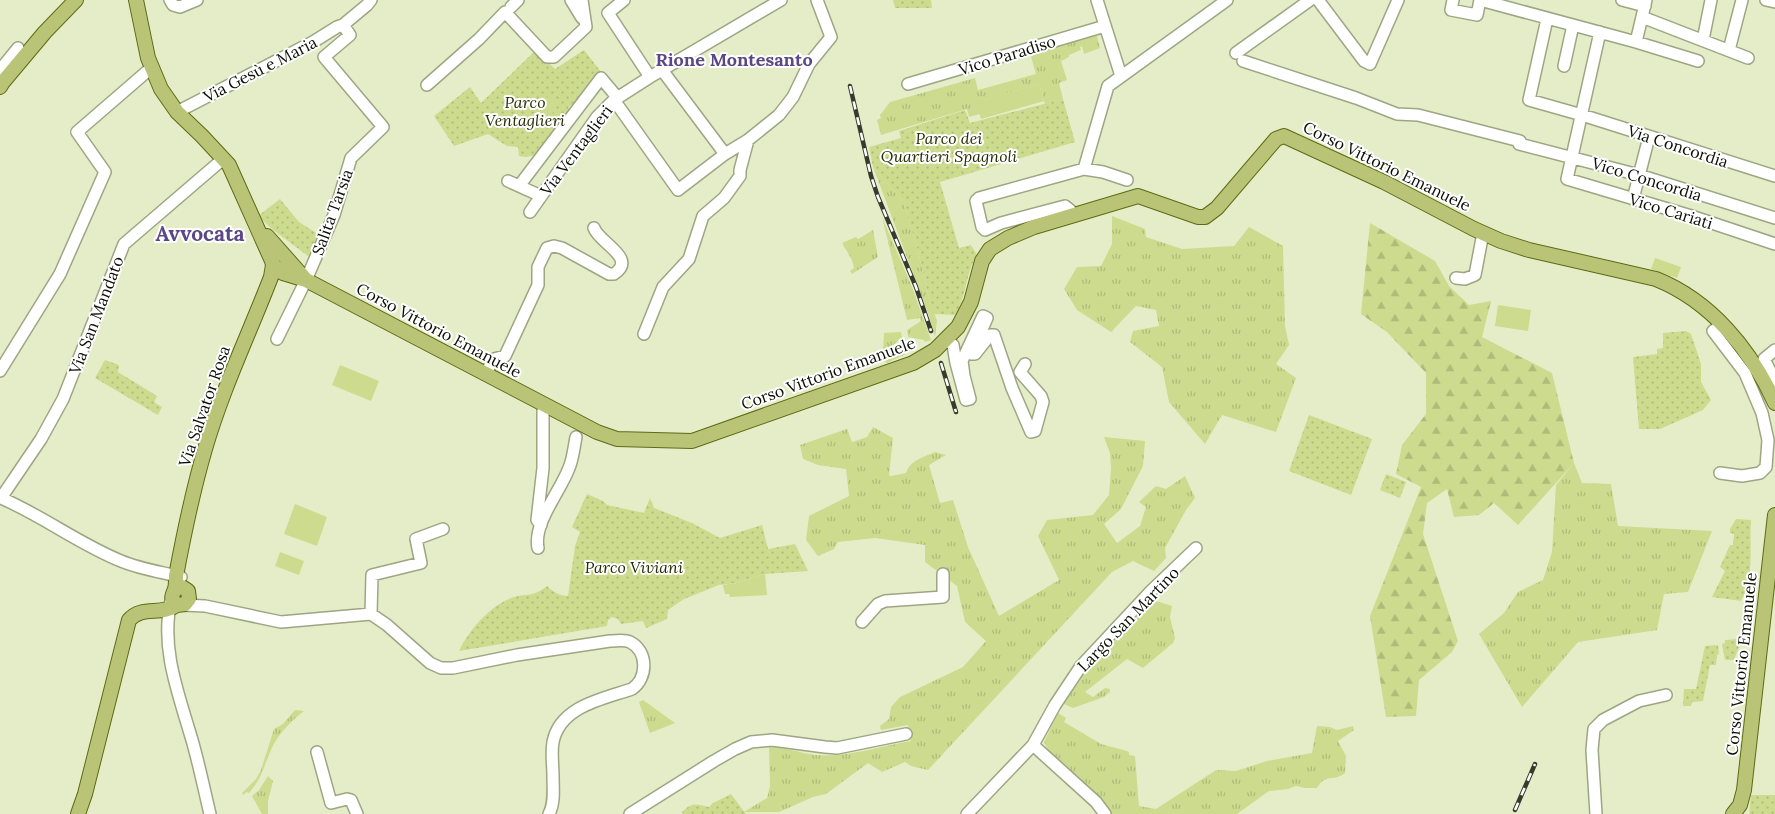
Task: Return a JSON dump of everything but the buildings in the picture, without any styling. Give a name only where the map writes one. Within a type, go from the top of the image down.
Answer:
[{"type":"main road","points":[[0,87],[45,32],[76,0]]},
{"type":"main road","points":[[136,0],[151,68],[161,89],[177,112],[224,158],[234,174],[273,266],[278,264],[285,266],[303,276]]},
{"type":"main road","name":"Corso Vittorio Emanuele","points":[[303,276],[597,432],[617,439],[694,440],[925,357],[947,340],[965,317],[982,261],[990,249],[1008,238],[1034,227],[1138,196],[1198,217],[1205,217],[1218,206],[1272,143],[1278,137],[1284,136],[1384,182],[1483,233],[1529,250],[1656,279],[1688,295],[1722,324],[1747,354],[1761,374],[1775,403]]},
{"type":"main road","points":[[254,220],[281,254],[303,276]]},
{"type":"main road","name":"Via Salvator Rosa","points":[[179,594],[179,562],[195,486],[206,447],[271,277],[273,266]]},
{"type":"main road","name":"Corso Vittorio Emanuele","points":[[1733,814],[1740,805],[1744,790],[1775,515]]},
{"type":"main road","points":[[78,814],[85,794],[128,620],[138,613],[179,594]]},
{"type":"street","points":[[170,0],[177,7],[185,6],[198,0]]},
{"type":"street","points":[[571,0],[586,24]]},
{"type":"street","points":[[428,85],[464,53],[511,6],[546,56],[551,58],[585,28],[582,0]]},
{"type":"street","points":[[624,0],[608,13],[650,77]]},
{"type":"street","name":"Via Ventaglieri","points":[[530,212],[598,117],[616,99],[781,0]]},
{"type":"street","points":[[519,186],[601,78],[678,190],[725,154],[748,140],[779,114],[793,97],[809,64],[831,37],[817,0]]},
{"type":"street","points":[[1096,0],[1121,76]]},
{"type":"street","points":[[1084,169],[1108,86],[1228,0]]},
{"type":"street","name":"Vico Concordia","points":[[1310,0],[1239,57],[1397,114],[1418,115],[1639,175],[1775,218]]},
{"type":"street","points":[[1318,0],[1364,61],[1370,64],[1398,0]]},
{"type":"street","points":[[1453,0],[1451,10],[1477,15],[1480,0],[1502,3],[1547,18],[1698,61]]},
{"type":"street","points":[[1622,0],[1644,7],[1703,40],[1748,58]]},
{"type":"street","points":[[1703,40],[1711,0]]},
{"type":"street","points":[[1729,50],[1742,0]]},
{"type":"street","points":[[1766,0],[1775,2]]},
{"type":"street","name":"Via Gesù e Maria","points":[[177,112],[343,25],[369,2]]},
{"type":"street","points":[[1636,42],[1644,7]]},
{"type":"street","points":[[1547,18],[1529,100],[1582,115]]},
{"type":"street","name":"Salita Tarsia","points":[[277,340],[303,276],[334,215],[351,158],[383,127],[324,57],[350,35],[343,25]]},
{"type":"street","points":[[1564,66],[1573,25]]},
{"type":"street","name":"Vico Paradiso","points":[[908,84],[1105,26]]},
{"type":"street","points":[[1572,157],[1600,32]]},
{"type":"street","points":[[0,70],[18,48]]},
{"type":"street","points":[[0,372],[60,274],[105,172],[78,132],[151,68]]},
{"type":"street","points":[[662,70],[725,154]]},
{"type":"street","name":"Via Concordia","points":[[1582,115],[1775,176]]},
{"type":"street","points":[[1633,199],[1649,137]]},
{"type":"street","points":[[644,334],[663,287],[689,259],[703,216],[724,198],[740,176],[748,140]]},
{"type":"street","name":"Vico Cariati","points":[[1572,157],[1568,178],[1775,244]]},
{"type":"street","name":"Via San Mandato","points":[[1,498],[41,438],[63,399],[124,244],[224,158]]},
{"type":"street","points":[[1072,215],[1070,210],[1064,206],[1001,223],[985,230],[982,227],[976,201],[979,198],[1084,169],[1103,172],[1127,180]]},
{"type":"street","points":[[508,181],[541,196]]},
{"type":"street","points":[[485,374],[494,359],[505,356],[538,285],[538,267],[548,248],[554,246],[562,248],[608,274],[614,274],[620,269],[622,261],[620,256],[596,234],[594,228]]},
{"type":"street","points":[[1456,278],[1466,279],[1475,274],[1483,233]]},
{"type":"street","points":[[947,340],[953,345],[966,400],[970,399],[962,360],[983,316],[987,318],[971,354],[975,354],[990,335],[994,335],[997,339],[1012,388],[1031,432],[1035,431],[1043,402],[1041,396],[1020,372],[1025,364]]},
{"type":"street","points":[[1720,473],[1742,476],[1760,472],[1766,467],[1768,440],[1762,413],[1744,373],[1713,331],[1722,324]]},
{"type":"street","points":[[1775,350],[1764,359],[1775,381]]},
{"type":"street","points":[[541,525],[537,520],[543,468],[544,412],[547,406]]},
{"type":"street","points":[[538,548],[537,543],[541,525],[569,468],[576,437]]},
{"type":"street","points":[[1,498],[28,510],[103,553],[204,606],[277,622],[371,614],[387,625],[430,663],[441,668],[453,668],[498,659],[622,640],[630,642],[637,647],[644,666],[643,676],[639,684],[632,689],[582,707],[569,715],[558,729],[553,744],[552,809],[549,814]]},
{"type":"street","points":[[371,614],[372,575],[421,562],[416,539],[443,529]]},
{"type":"street","name":"Largo San Martino","points":[[967,814],[1033,745],[1081,666],[1151,591],[1196,548]]},
{"type":"street","points":[[862,622],[878,604],[885,601],[944,597],[943,574]]},
{"type":"street","name":"Via Salvator Rosa","points":[[179,594],[169,660],[197,758],[210,814]]},
{"type":"street","points":[[1596,814],[1592,750],[1594,729],[1603,720],[1639,701],[1666,695]]},
{"type":"street","points":[[630,814],[714,761],[752,742],[772,740],[838,748],[906,734]]},
{"type":"street","points":[[1033,745],[1096,802],[1105,814]]},
{"type":"street","points":[[317,752],[331,803],[347,799],[351,800],[356,814]]},
{"type":"green space","points":[[893,0],[931,0],[932,8],[895,8]]},
{"type":"green space","points":[[1096,33],[1100,48],[1084,54],[1082,46],[1080,47],[1081,50],[1061,61],[1067,80],[1059,83],[1063,99],[1045,104],[1039,84],[977,102],[980,114],[969,117],[967,109],[881,135],[877,120],[881,118],[880,115],[890,102],[975,78],[978,90],[1036,74],[1030,53]]},
{"type":"green space","name":"Parco Ventaglieri","points":[[536,50],[555,69],[584,50],[602,73],[575,104],[568,107],[571,110],[537,155],[519,156],[518,147],[507,146],[488,134],[454,146],[434,116],[470,87],[481,103]]},
{"type":"green space","points":[[1039,84],[1044,101],[981,119],[976,102]]},
{"type":"green space","points":[[549,95],[560,102],[544,126],[533,119]]},
{"type":"green space","name":"Parco dei Quartieri Spagnoli","points":[[1063,99],[1075,142],[940,182],[959,248],[971,245],[977,255],[970,269],[962,301],[955,315],[934,314],[903,201],[873,167],[869,147],[901,138],[899,131],[965,110],[970,123]]},
{"type":"green space","points":[[873,167],[903,201],[937,321],[935,337],[928,313]]},
{"type":"green space","points":[[280,199],[299,222],[321,236],[312,259],[258,216]]},
{"type":"green space","points":[[1112,216],[1145,229],[1146,237],[1182,249],[1234,246],[1249,227],[1283,246],[1285,326],[1289,345],[1276,364],[1296,378],[1276,432],[1222,415],[1205,444],[1169,402],[1162,367],[1130,342],[1133,331],[1159,326],[1156,310],[1136,306],[1111,332],[1077,310],[1064,289],[1077,267],[1101,266],[1112,244]]},
{"type":"green space","points":[[882,217],[912,287],[931,340],[925,342],[924,340],[908,337],[907,330],[921,321],[920,318],[907,320]]},
{"type":"green space","points":[[1370,223],[1435,261],[1449,286],[1469,305],[1491,301],[1482,337],[1552,373],[1574,463],[1518,525],[1494,503],[1479,515],[1454,517],[1447,489],[1427,503],[1423,534],[1458,641],[1452,652],[1419,680],[1416,716],[1386,717],[1370,616],[1421,487],[1396,474],[1402,445],[1426,414],[1426,373],[1387,332],[1361,314]]},
{"type":"green space","points":[[873,230],[878,257],[852,274],[850,271],[854,268],[852,260],[842,243],[856,237],[858,239]]},
{"type":"green space","points":[[1655,258],[1681,267],[1677,278],[1651,269]]},
{"type":"green space","points":[[1498,305],[1531,310],[1528,331],[1495,326]]},
{"type":"green space","points":[[1686,331],[1691,334],[1701,364],[1701,382],[1711,400],[1703,410],[1660,429],[1639,429],[1633,357],[1657,354],[1657,349],[1663,348],[1663,333]]},
{"type":"green space","points":[[901,332],[902,338],[889,348],[891,353],[906,354],[887,363],[878,357],[883,353],[884,333]]},
{"type":"green space","points":[[105,360],[119,365],[118,372],[157,396],[154,402],[162,407],[158,415],[95,378]]},
{"type":"green space","points":[[340,365],[379,381],[371,401],[332,385]]},
{"type":"green space","points":[[1309,415],[1372,439],[1351,495],[1289,471]]},
{"type":"green space","points":[[873,427],[893,438],[889,475],[891,476],[906,473],[914,462],[935,452],[946,455],[929,465],[940,503],[953,500],[968,547],[999,616],[1059,580],[1038,536],[1047,520],[1093,515],[1109,495],[1110,453],[1104,437],[1145,441],[1143,466],[1121,509],[1104,524],[1117,543],[1140,526],[1146,507],[1139,502],[1156,486],[1166,489],[1185,476],[1195,498],[1186,510],[1165,548],[1166,558],[1154,571],[1133,561],[1112,572],[928,770],[911,766],[905,762],[882,772],[868,763],[826,794],[813,797],[779,812],[744,812],[767,798],[770,786],[769,747],[815,755],[839,755],[911,741],[908,725],[881,730],[880,726],[889,719],[891,707],[900,697],[963,667],[986,641],[965,622],[957,586],[925,562],[925,545],[875,538],[838,542],[834,549],[818,556],[806,540],[809,516],[849,496],[846,469],[818,465],[803,459],[800,445],[847,429],[852,442],[867,437]]},
{"type":"green space","points":[[1574,463],[1582,483],[1611,484],[1618,526],[1712,531],[1688,592],[1664,594],[1657,630],[1578,642],[1522,707],[1479,634],[1504,613],[1518,592],[1543,580],[1552,552],[1556,485]]},
{"type":"green space","points":[[1386,474],[1406,482],[1400,498],[1380,490]]},
{"type":"green space","name":"Parco Viviani","points":[[587,494],[603,501],[607,505],[644,513],[650,498],[654,508],[692,523],[720,538],[762,525],[768,549],[795,544],[808,571],[765,574],[737,583],[719,585],[684,599],[668,610],[667,619],[646,628],[643,621],[621,624],[618,619],[612,617],[608,620],[607,626],[459,651],[482,619],[505,600],[535,593],[547,586],[557,593],[568,596],[575,546],[580,532],[572,527]]},
{"type":"green space","points":[[295,504],[327,517],[317,546],[284,534]]},
{"type":"green space","points":[[1736,519],[1751,520],[1750,572],[1741,601],[1712,597],[1725,571],[1720,567],[1730,545],[1733,545],[1734,534],[1730,533],[1730,529]]},
{"type":"green space","points":[[280,552],[304,561],[299,575],[275,566]]},
{"type":"green space","points":[[765,574],[767,595],[730,597],[729,594],[725,594],[723,585],[737,583]]},
{"type":"green space","points":[[1153,600],[1172,606],[1170,617],[1175,638],[1173,643],[1143,668],[1127,659],[1085,692],[1093,697],[1105,688],[1110,689],[1110,692],[1104,697],[1073,708],[1064,704],[1086,672]]},
{"type":"green space","points":[[1737,639],[1739,647],[1734,660],[1725,660],[1722,644],[1725,643],[1725,640]]},
{"type":"green space","points":[[1718,645],[1719,654],[1717,655],[1716,665],[1710,665],[1703,701],[1692,702],[1691,706],[1683,706],[1684,689],[1696,689],[1705,646]]},
{"type":"green space","points":[[643,700],[675,723],[650,733],[639,702]]},
{"type":"green space","points":[[295,710],[304,711],[289,724],[277,739],[257,783],[249,793],[246,792],[244,795],[242,793],[256,779],[261,770],[274,729],[283,724]]},
{"type":"green space","points":[[1058,713],[1066,718],[1064,722],[1101,744],[1127,751],[1129,755],[1135,756],[1139,806],[1156,809],[1216,770],[1236,771],[1267,761],[1312,753],[1317,726],[1330,727],[1337,730],[1353,726],[1354,730],[1338,741],[1346,756],[1345,773],[1324,780],[1317,788],[1296,786],[1269,791],[1237,814],[1110,814],[1052,757],[1044,742]]},
{"type":"green space","points":[[268,776],[273,781],[268,801],[268,814],[262,814],[252,796],[259,790]]},
{"type":"green space","points":[[731,794],[746,814],[683,814],[682,812],[694,805],[709,807]]},
{"type":"green space","points":[[1751,795],[1775,795],[1775,814],[1749,814]]},
{"type":"railway","points":[[850,86],[871,176],[916,287],[931,331]]},
{"type":"railway","points":[[941,363],[956,412]]},
{"type":"railway","points":[[1515,810],[1535,764]]},
{"type":"district","name":"Rione Montesanto","points":[[734,60]]},
{"type":"district","name":"Avvocata","points":[[200,234]]}]
